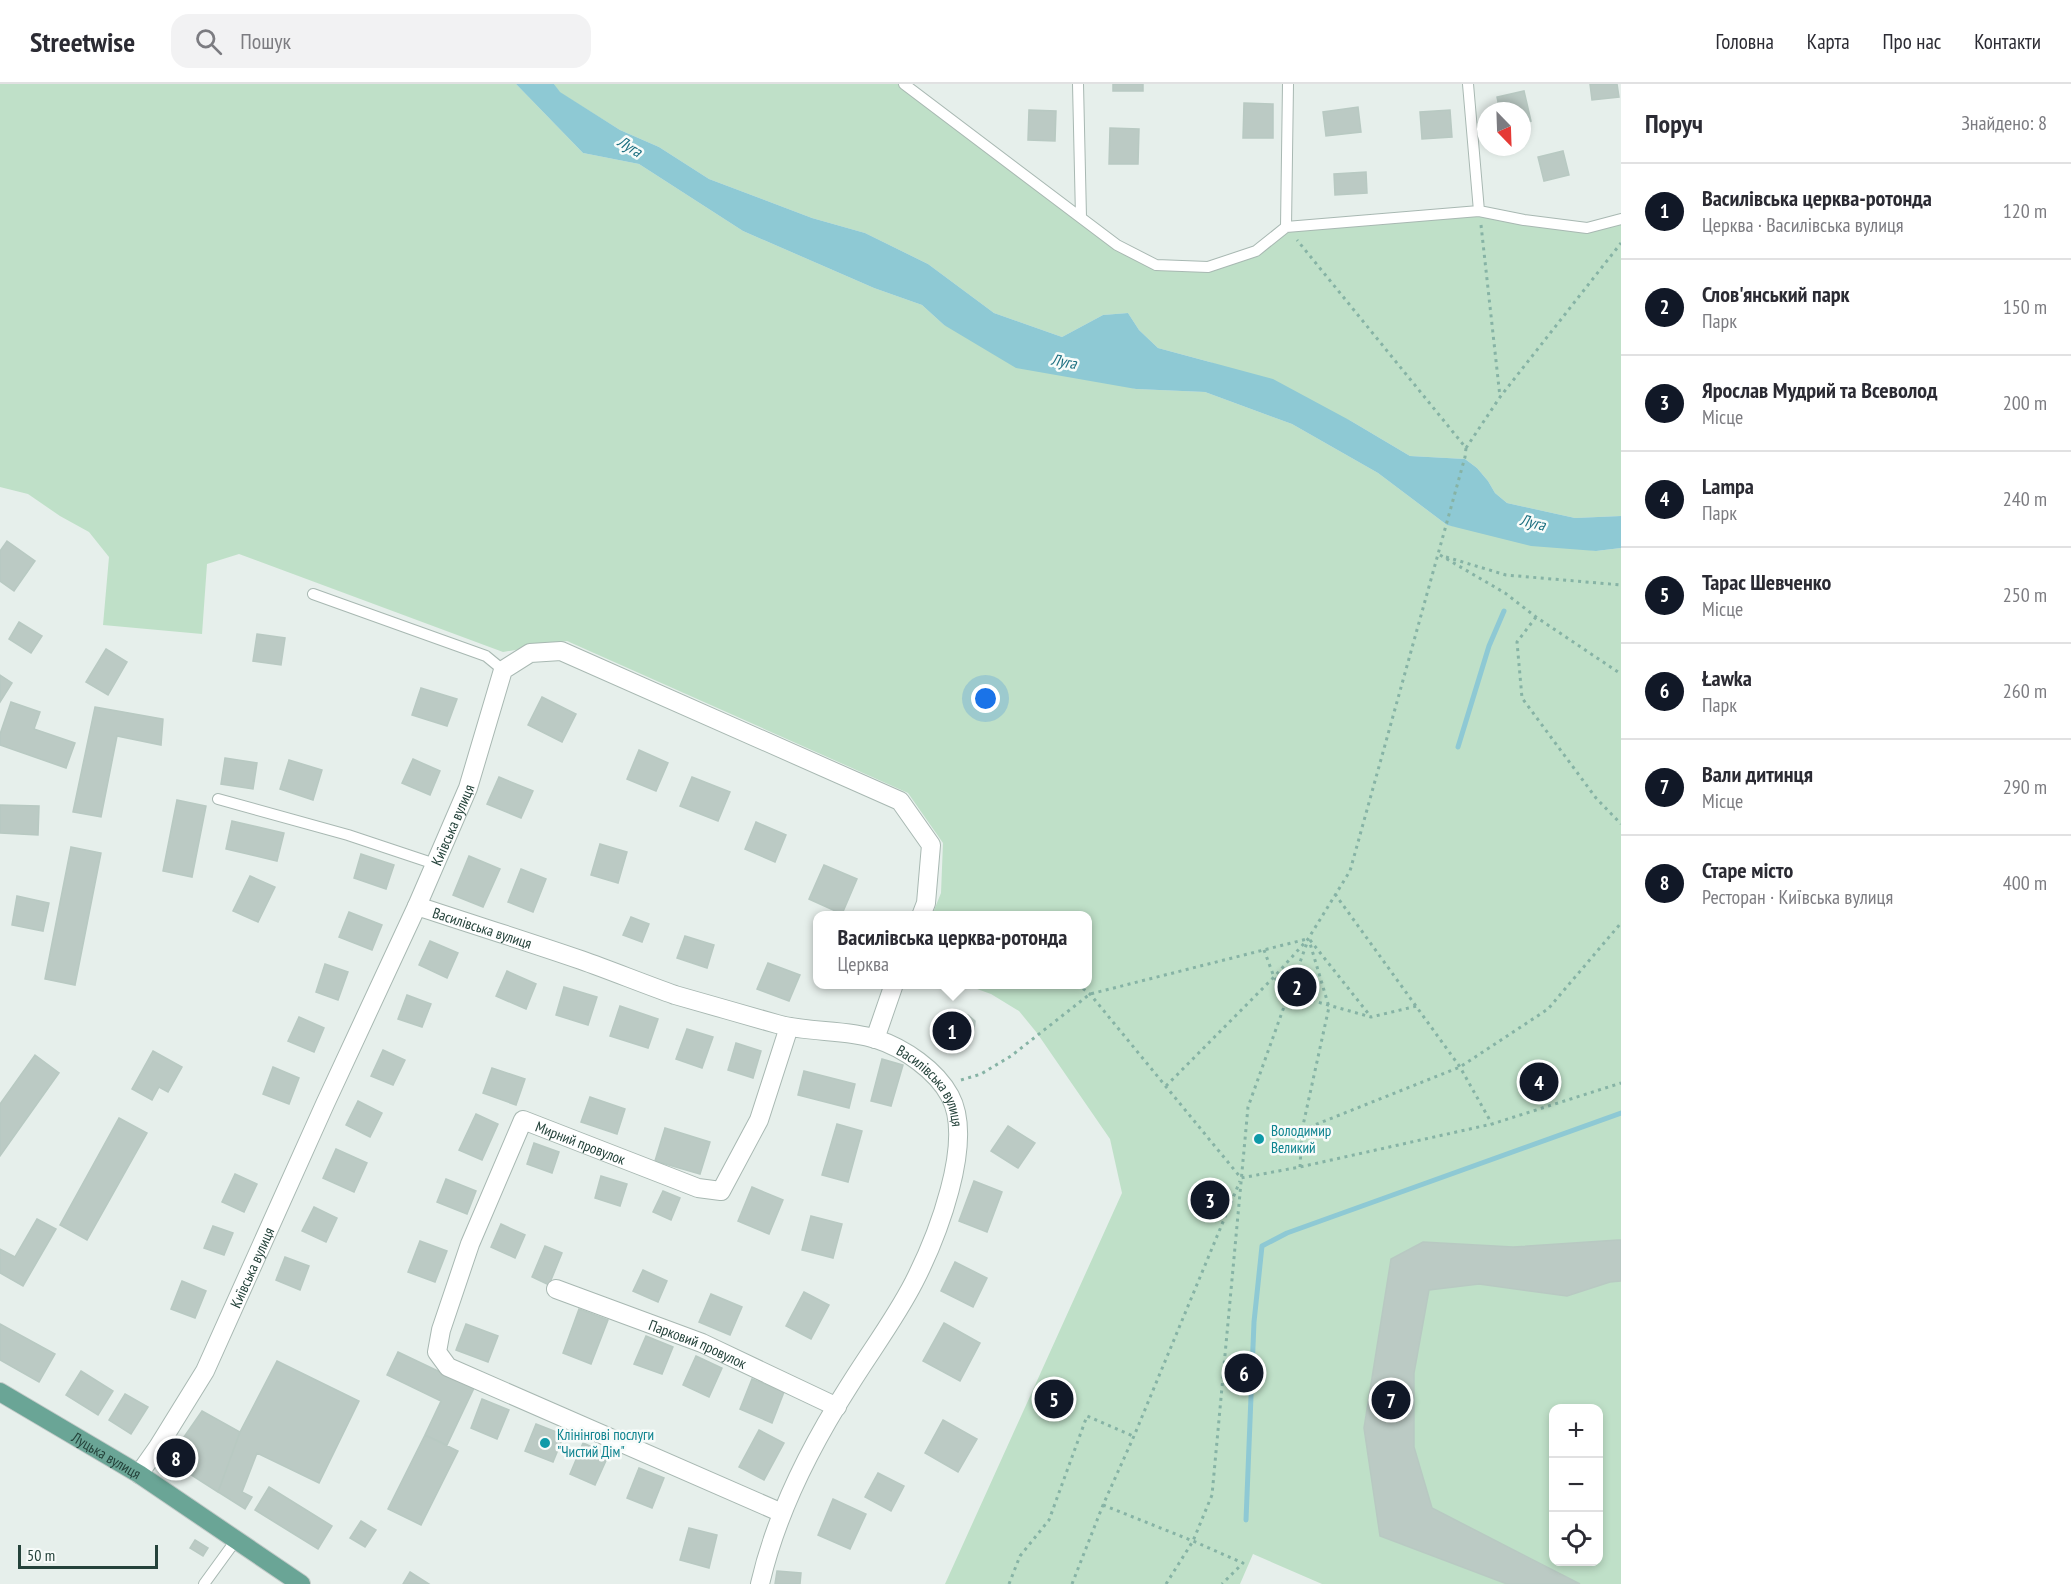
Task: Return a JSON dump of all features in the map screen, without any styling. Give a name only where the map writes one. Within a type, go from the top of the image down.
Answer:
[{"type":"main road","name":"Луцька вулиця","points":[[0,1392],[139,1474],[301,1584]]},
{"type":"street","points":[[503,670],[530,653],[561,651],[900,801],[931,845],[926,903],[923,911]]},
{"type":"street","name":"Київська вулиця","points":[[139,1474],[205,1371],[417,906],[468,788],[503,670]]},
{"type":"street","name":"Василівська вулиця","points":[[417,906],[675,994],[789,1027],[875,1039],[909,1056],[928,1070],[940,1082],[956,1108],[959,1147],[932,1243],[900,1306],[817,1440],[782,1513],[765,1560],[760,1584]]},
{"type":"street","points":[[875,1039],[892,989]]},
{"type":"street","name":"Мирний провулок","points":[[782,1513],[448,1367],[437,1352],[441,1330],[470,1244],[523,1120],[698,1188],[720,1191],[759,1120],[789,1027]]},
{"type":"street","name":"Парковий провулок","points":[[556,1289],[702,1343],[837,1407]]},
{"type":"lane","points":[[904,84],[1117,245],[1156,265],[1208,267],[1256,251],[1286,227],[1479,211],[1524,220],[1587,228],[1621,219]]},
{"type":"lane","points":[[1078,84],[1081,217]]},
{"type":"lane","points":[[1286,227],[1288,84]]},
{"type":"lane","points":[[1468,84],[1479,211]]},
{"type":"lane","points":[[313,594],[486,656],[503,670]]},
{"type":"lane","points":[[218,799],[348,835],[435,864]]},
{"type":"lane","points":[[204,1584],[236,1540]]},
{"type":"path","points":[[1479,211],[1500,397]]},
{"type":"path","points":[[1286,227],[1466,448]]},
{"type":"path","points":[[1166,1086],[1275,977],[1308,939],[1350,870],[1439,555],[1466,448],[1500,397],[1621,243]]},
{"type":"path","points":[[1439,555],[1506,575],[1621,585]]},
{"type":"path","points":[[1439,555],[1505,593],[1536,617],[1621,674]]},
{"type":"path","points":[[1536,617],[1518,642],[1522,698],[1596,798],[1621,824]]},
{"type":"path","points":[[1335,894],[1460,1067],[1492,1124]]},
{"type":"path","points":[[1302,1130],[1460,1067],[1548,1009],[1621,924]]},
{"type":"path","points":[[959,1080],[981,1074],[1011,1056],[1089,994],[1308,939]]},
{"type":"path","points":[[1166,1584],[1193,1541],[1212,1495],[1248,1107],[1308,939]]},
{"type":"path","points":[[1300,1167],[1302,1130],[1329,1007],[1308,939]]},
{"type":"path","points":[[1308,939],[1371,1017]]},
{"type":"path","points":[[1264,950],[1275,977],[1289,994],[1371,1017],[1417,1006]]},
{"type":"path","points":[[1083,989],[1241,1178]]},
{"type":"path","points":[[1241,1178],[1492,1124],[1621,1083]]},
{"type":"path","points":[[1072,1584],[1241,1178]]},
{"type":"path","points":[[1009,1584],[1020,1556],[1049,1520],[1087,1416],[1134,1436]]},
{"type":"path","points":[[1103,1505],[1243,1563],[1222,1584]]},
{"type":"green space","points":[[0,84],[516,84],[583,153],[639,164],[743,231],[874,288],[922,305],[944,325],[1136,389],[1205,392],[1292,424],[1378,473],[1447,525],[1596,551],[1621,548],[1621,1240],[1513,1247],[1423,1242],[1391,1259],[1364,1427],[1380,1536],[1507,1584],[1322,1584],[1253,1554],[1240,1584],[945,1584],[1122,1193],[1110,1139],[1037,1033],[1019,1011],[991,994],[977,989],[1092,989],[1092,911],[934,911],[941,893],[943,843],[908,793],[567,641],[503,652],[239,554],[207,564],[202,634],[103,625],[109,557],[89,532],[28,494],[0,487]]},
{"type":"green space","points":[[554,84],[904,84],[1081,217],[1156,265],[1208,267],[1256,251],[1286,227],[1479,211],[1587,228],[1621,219],[1621,516],[1575,518],[1507,503],[1495,493],[1477,468],[1465,459],[1410,456],[1351,421],[1210,362],[1158,348],[1139,330],[1128,313],[1103,315],[1062,337],[994,313],[928,264],[865,233],[812,218],[709,179],[659,147],[620,130],[559,92]]},
{"type":"green space","points":[[1621,1281],[1621,1584],[1580,1584],[1432,1508],[1414,1447],[1414,1373],[1429,1290],[1479,1284],[1567,1296],[1610,1282]]},
{"type":"water","name":"Луга","points":[[516,84],[554,84],[560,92],[620,130],[659,147],[709,179],[812,218],[865,233],[928,264],[994,313],[1062,337],[1103,315],[1128,313],[1139,330],[1158,348],[1273,379],[1410,456],[1465,459],[1477,468],[1495,493],[1507,503],[1575,518],[1621,516],[1621,548],[1596,551],[1531,546],[1447,525],[1378,473],[1292,424],[1205,392],[1136,389],[1016,368],[944,325],[922,305],[874,288],[743,231],[639,164],[583,153]]},
{"type":"building","points":[[1113,84],[1143,84],[1143,91],[1113,91]]},
{"type":"building","points":[[1590,84],[1617,84],[1619,97],[1592,100]]},
{"type":"building","points":[[1524,91],[1527,102],[1498,102],[1497,97]]},
{"type":"building","points":[[1244,103],[1273,104],[1273,138],[1243,138]]},
{"type":"building","points":[[1358,107],[1361,132],[1326,136],[1323,112]]},
{"type":"building","points":[[1029,110],[1056,111],[1055,141],[1028,140]]},
{"type":"building","points":[[1450,110],[1452,137],[1422,139],[1420,112]]},
{"type":"building","points":[[1110,128],[1139,129],[1138,164],[1109,164]]},
{"type":"building","points":[[1563,151],[1569,175],[1544,181],[1538,157]]},
{"type":"building","points":[[1366,172],[1367,193],[1335,195],[1334,174]]},
{"type":"building","points":[[7,541],[35,561],[14,591],[0,581],[0,551]]},
{"type":"building","points":[[19,622],[42,636],[31,653],[9,639]]},
{"type":"building","points":[[257,634],[285,638],[281,665],[253,661]]},
{"type":"building","points":[[106,649],[127,662],[108,695],[86,682]]},
{"type":"building","points":[[0,675],[12,683],[0,702]]},
{"type":"building","points":[[421,688],[457,699],[447,726],[412,715]]},
{"type":"building","points":[[542,697],[576,714],[562,742],[528,725]]},
{"type":"building","points":[[11,702],[40,712],[34,729],[75,743],[66,768],[0,745],[0,734]]},
{"type":"building","points":[[95,707],[163,719],[161,745],[117,736],[101,817],[73,812]]},
{"type":"building","points":[[639,750],[668,763],[656,791],[627,779]]},
{"type":"building","points":[[225,758],[257,763],[253,789],[221,784]]},
{"type":"building","points":[[413,759],[440,771],[430,795],[402,783]]},
{"type":"building","points":[[289,760],[322,770],[313,800],[280,789]]},
{"type":"building","points":[[499,777],[533,791],[521,818],[487,804]]},
{"type":"building","points":[[692,777],[730,792],[718,821],[680,806]]},
{"type":"building","points":[[177,800],[206,806],[192,877],[163,871]]},
{"type":"building","points":[[0,805],[39,806],[38,835],[0,833]]},
{"type":"building","points":[[232,821],[284,833],[277,861],[226,849]]},
{"type":"building","points":[[756,822],[786,835],[775,862],[745,849]]},
{"type":"building","points":[[600,844],[627,852],[618,883],[591,875]]},
{"type":"building","points":[[71,847],[101,853],[75,985],[45,979]]},
{"type":"building","points":[[361,854],[394,865],[386,889],[354,878]]},
{"type":"building","points":[[469,856],[500,869],[483,907],[453,895]]},
{"type":"building","points":[[824,865],[857,879],[843,911],[835,911],[809,899]]},
{"type":"building","points":[[521,869],[546,879],[533,912],[508,902]]},
{"type":"building","points":[[250,876],[275,887],[258,922],[233,911]]},
{"type":"building","points":[[17,896],[49,903],[43,931],[12,925]]},
{"type":"building","points":[[349,912],[382,925],[372,950],[339,937]]},
{"type":"building","points":[[631,917],[649,924],[642,942],[623,935]]},
{"type":"building","points":[[685,936],[714,945],[707,968],[677,958]]},
{"type":"building","points":[[430,941],[458,953],[447,978],[419,965]]},
{"type":"building","points":[[768,963],[800,975],[789,1001],[757,989]]},
{"type":"building","points":[[325,964],[348,972],[338,1000],[316,992]]},
{"type":"building","points":[[507,971],[536,984],[526,1009],[496,996]]},
{"type":"building","points":[[564,987],[597,997],[588,1025],[556,1015]]},
{"type":"building","points":[[407,995],[431,1004],[422,1027],[398,1019]]},
{"type":"building","points":[[620,1006],[658,1019],[648,1048],[610,1036]]},
{"type":"building","points":[[946,1014],[968,1015],[975,1021],[974,1031],[959,1047],[948,1049],[938,1045],[933,1039],[930,1031],[935,1020]]},
{"type":"building","points":[[299,1017],[324,1028],[314,1052],[288,1041]]},
{"type":"building","points":[[687,1029],[713,1037],[702,1068],[676,1059]]},
{"type":"building","points":[[736,1043],[761,1051],[753,1078],[728,1070]]},
{"type":"building","points":[[383,1050],[405,1060],[393,1085],[371,1076]]},
{"type":"building","points":[[153,1051],[182,1067],[168,1092],[159,1087],[152,1100],[132,1089]]},
{"type":"building","points":[[35,1055],[59,1073],[0,1156],[0,1104]]},
{"type":"building","points":[[882,1059],[903,1065],[891,1106],[871,1101]]},
{"type":"building","points":[[273,1067],[299,1078],[289,1104],[263,1094]]},
{"type":"building","points":[[492,1068],[525,1079],[516,1105],[483,1093]]},
{"type":"building","points":[[804,1071],[855,1084],[849,1108],[798,1095]]},
{"type":"building","points":[[590,1097],[625,1109],[617,1134],[581,1122]]},
{"type":"building","points":[[358,1101],[382,1113],[370,1137],[346,1125]]},
{"type":"building","points":[[476,1114],[498,1124],[482,1160],[459,1150]]},
{"type":"building","points":[[119,1118],[147,1133],[87,1240],[60,1225]]},
{"type":"building","points":[[837,1124],[862,1131],[848,1182],[822,1175]]},
{"type":"building","points":[[1008,1126],[1035,1143],[1018,1168],[991,1151]]},
{"type":"building","points":[[665,1128],[710,1142],[700,1174],[655,1161]]},
{"type":"building","points":[[534,1143],[559,1152],[552,1173],[527,1164]]},
{"type":"building","points":[[336,1149],[367,1163],[354,1192],[323,1178]]},
{"type":"building","points":[[235,1174],[257,1184],[244,1212],[222,1202]]},
{"type":"building","points":[[601,1176],[627,1184],[620,1206],[595,1198]]},
{"type":"building","points":[[446,1179],[476,1191],[467,1214],[437,1202]]},
{"type":"building","points":[[974,1181],[1002,1192],[987,1232],[959,1221]]},
{"type":"building","points":[[752,1187],[783,1200],[769,1234],[738,1221]]},
{"type":"building","points":[[663,1191],[680,1198],[671,1220],[653,1212]]},
{"type":"building","points":[[314,1207],[337,1218],[326,1242],[302,1231]]},
{"type":"building","points":[[811,1216],[842,1224],[833,1258],[802,1250]]},
{"type":"building","points":[[37,1219],[56,1229],[23,1286],[0,1273],[0,1249],[15,1257]]},
{"type":"building","points":[[501,1224],[525,1235],[515,1258],[491,1247]]},
{"type":"building","points":[[213,1226],[233,1233],[224,1255],[204,1248]]},
{"type":"building","points":[[1621,1240],[1621,1281],[1610,1282],[1567,1296],[1479,1284],[1429,1290],[1414,1373],[1414,1447],[1432,1508],[1580,1584],[1507,1584],[1380,1536],[1364,1428],[1391,1259],[1423,1242],[1513,1247]]},
{"type":"building","points":[[420,1241],[447,1251],[435,1282],[408,1272]]},
{"type":"building","points":[[545,1246],[562,1253],[549,1285],[532,1277]]},
{"type":"building","points":[[285,1257],[309,1266],[300,1290],[276,1280]]},
{"type":"building","points":[[955,1262],[987,1278],[973,1307],[941,1291]]},
{"type":"building","points":[[643,1270],[667,1281],[658,1302],[633,1291]]},
{"type":"building","points":[[182,1281],[206,1291],[195,1318],[171,1309]]},
{"type":"building","points":[[804,1292],[829,1305],[811,1339],[786,1326]]},
{"type":"building","points":[[711,1294],[742,1307],[730,1335],[699,1322]]},
{"type":"building","points":[[579,1309],[608,1320],[591,1364],[563,1353]]},
{"type":"building","points":[[944,1323],[980,1343],[960,1381],[923,1361]]},
{"type":"building","points":[[0,1324],[55,1354],[39,1382],[0,1360]]},
{"type":"building","points":[[466,1324],[498,1336],[488,1362],[456,1350]]},
{"type":"building","points":[[646,1336],[673,1347],[662,1374],[634,1364]]},
{"type":"building","points":[[398,1352],[474,1388],[447,1445],[425,1435],[441,1401],[387,1375]]},
{"type":"building","points":[[696,1356],[722,1368],[709,1397],[683,1385]]},
{"type":"building","points":[[277,1361],[359,1401],[319,1483],[257,1453],[242,1492],[252,1497],[245,1509],[218,1492],[240,1432]]},
{"type":"building","points":[[81,1371],[113,1391],[98,1415],[66,1395]]},
{"type":"building","points":[[752,1379],[784,1392],[772,1423],[740,1409]]},
{"type":"building","points":[[125,1394],[148,1407],[131,1434],[109,1420]]},
{"type":"building","points":[[482,1399],[509,1410],[497,1439],[471,1428]]},
{"type":"building","points":[[202,1411],[240,1432],[218,1492],[168,1460]]},
{"type":"building","points":[[943,1420],[977,1439],[958,1472],[925,1453]]},
{"type":"building","name":"Клінінгові послуги \"Чистий Дім\"","points":[[536,1424],[564,1435],[553,1462],[525,1451]]},
{"type":"building","points":[[759,1430],[784,1443],[764,1480],[739,1467]]},
{"type":"building","points":[[425,1435],[458,1451],[421,1525],[388,1509]]},
{"type":"building","points":[[583,1443],[609,1454],[595,1485],[570,1474]]},
{"type":"building","points":[[639,1468],[664,1478],[652,1508],[627,1498]]},
{"type":"building","points":[[878,1473],[904,1486],[891,1511],[865,1497]]},
{"type":"building","points":[[269,1487],[332,1526],[318,1549],[255,1510]]},
{"type":"building","points":[[833,1499],[866,1514],[850,1549],[818,1535]]},
{"type":"building","points":[[361,1521],[376,1530],[365,1547],[350,1538]]},
{"type":"building","points":[[689,1528],[717,1535],[709,1568],[680,1560]]},
{"type":"building","points":[[195,1540],[208,1548],[203,1556],[190,1548]]},
{"type":"building","points":[[777,1571],[801,1573],[800,1584],[775,1584]]},
{"type":"building","points":[[410,1572],[429,1584],[403,1584]]},
{"type":"waterway","points":[[1458,747],[1489,646],[1504,611]]},
{"type":"waterway","points":[[1246,1520],[1254,1322],[1262,1246],[1287,1233],[1621,1113]]},
{"type":"place","name":"Слов'янський парк","points":[[1297,987]]},
{"type":"place","name":"Василівська церква-ротонда","points":[[952,1031]]},
{"type":"place","name":"Lampa","points":[[1539,1082]]},
{"type":"place","name":"Володимир Великий","points":[[1259,1139]]},
{"type":"place","name":"Ярослав Мудрий та Всеволод","points":[[1210,1200]]},
{"type":"place","name":"Ławka","points":[[1244,1373]]},
{"type":"place","name":"Тарас Шевченко","points":[[1054,1399]]},
{"type":"place","name":"Вали дитинця","points":[[1391,1400]]},
{"type":"place","name":"Клінінгові послуги \"Чистий Дім\"","points":[[545,1443]]},
{"type":"place","name":"Старе місто","points":[[176,1458]]}]
